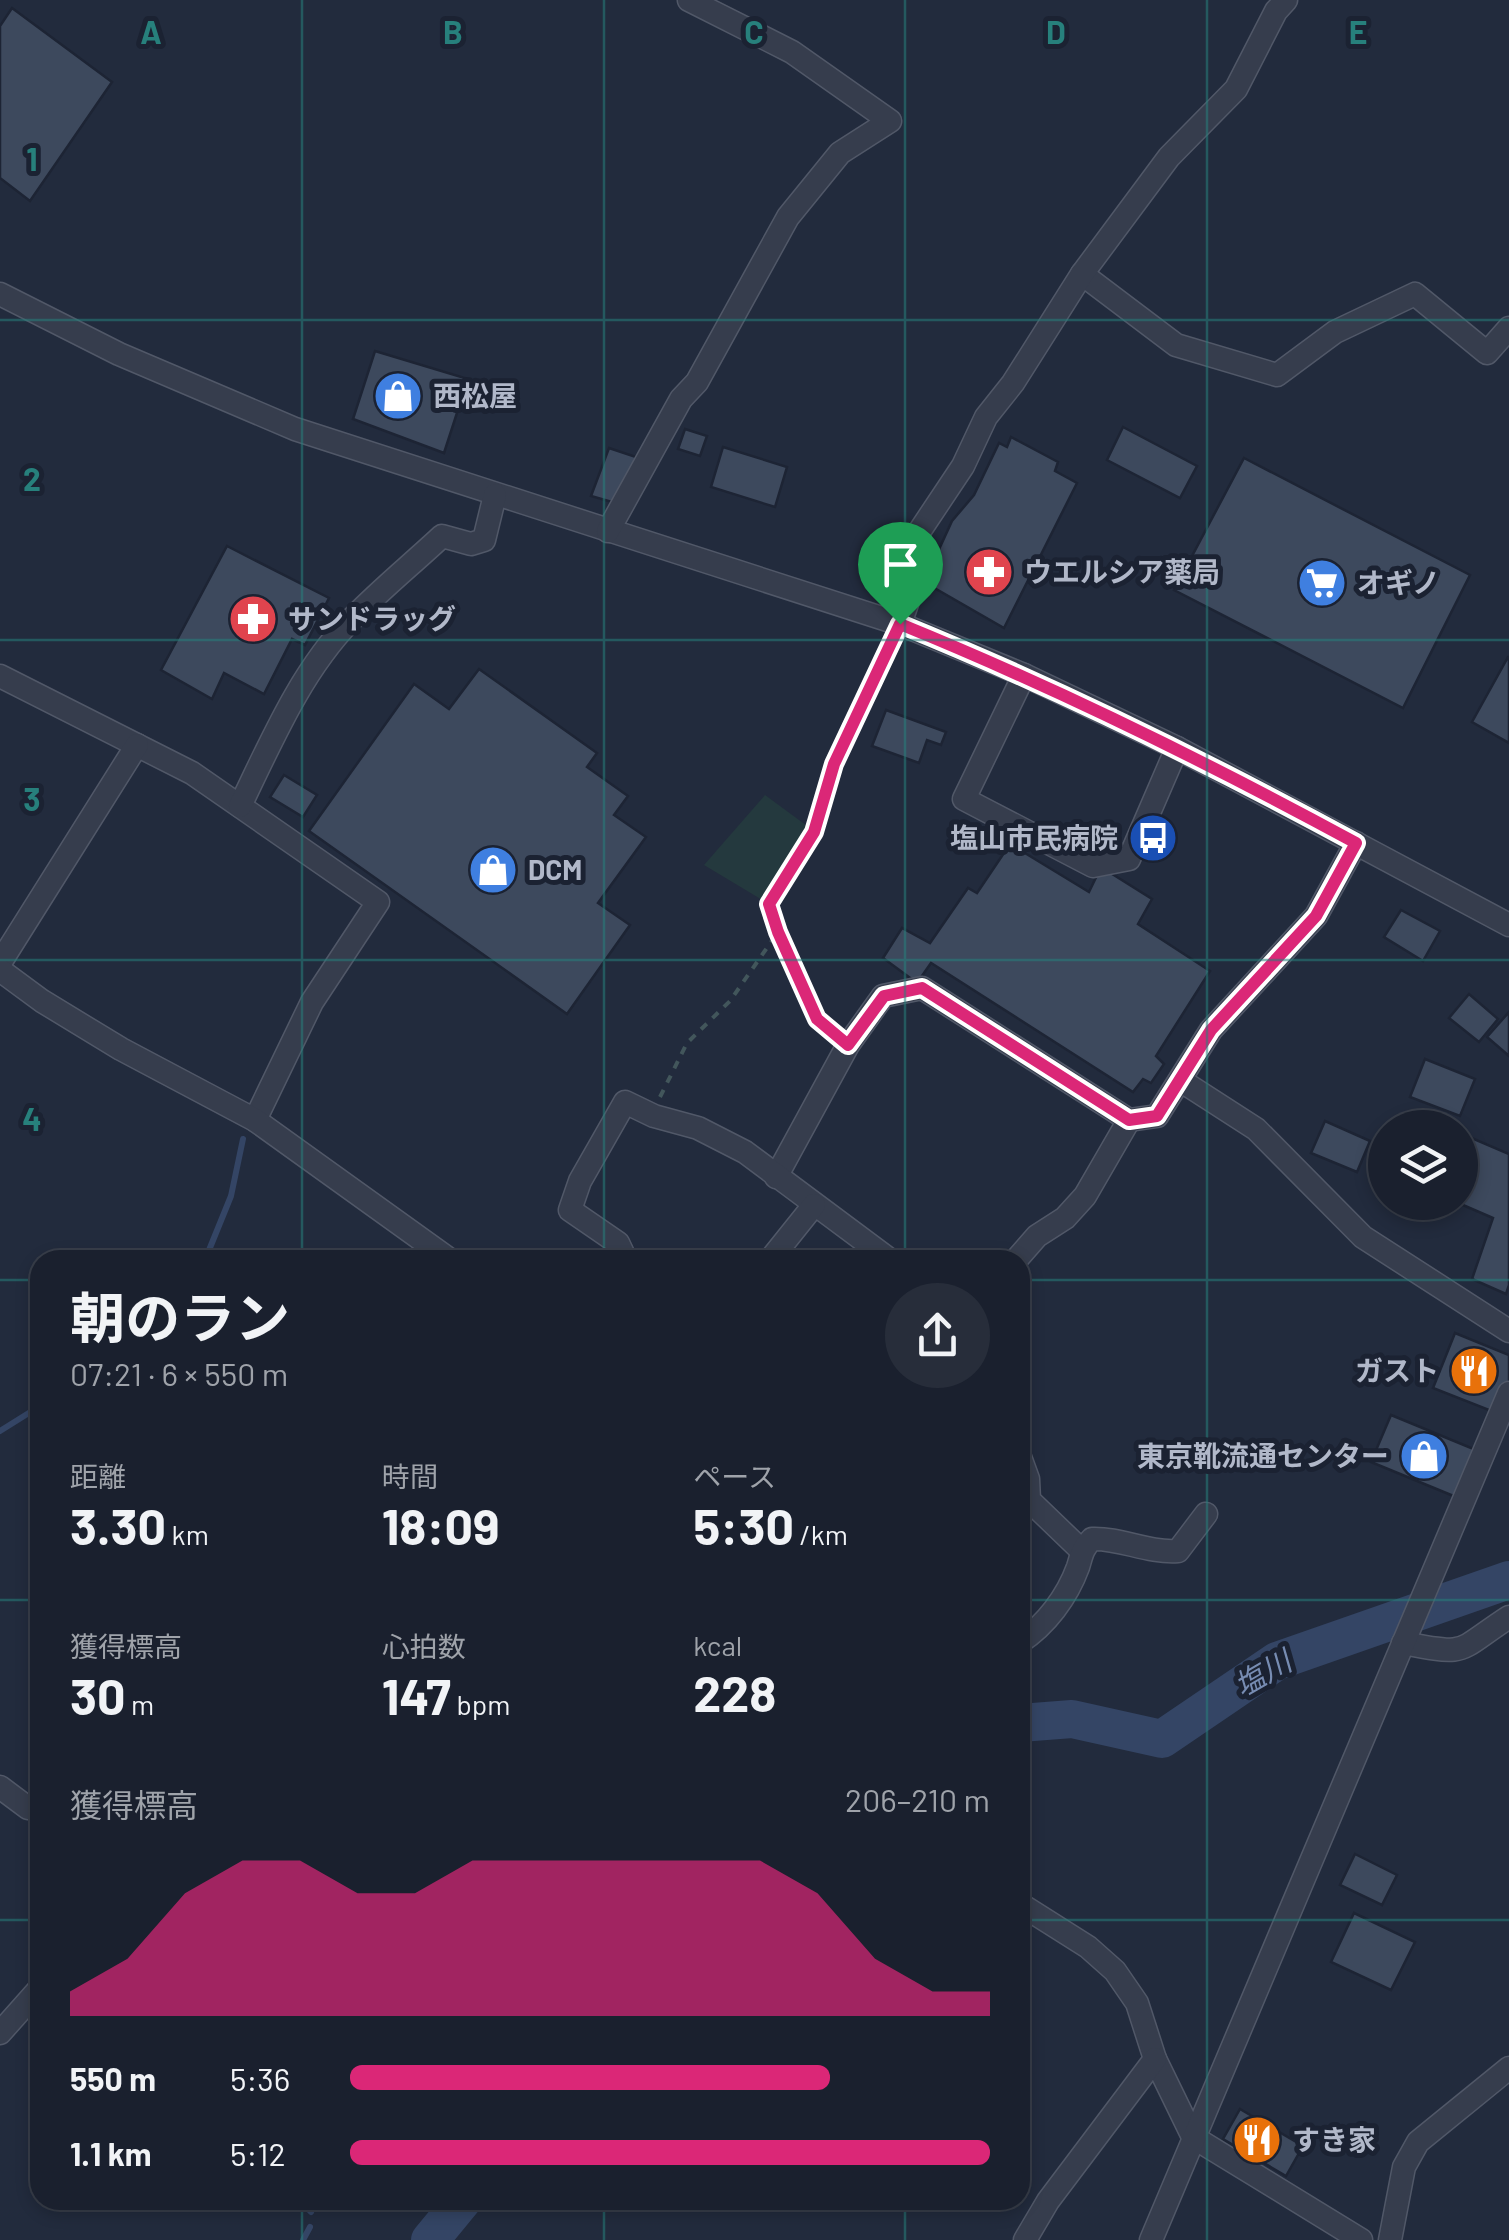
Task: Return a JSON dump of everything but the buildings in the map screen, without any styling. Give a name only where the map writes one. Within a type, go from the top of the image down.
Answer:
[{"type":"street","points":[[608,531],[681,399],[697,382],[788,217],[840,154],[890,121],[792,52],[689,0]]},
{"type":"street","points":[[900,624],[908,601],[911,544],[963,466],[986,418],[1082,274],[1169,156],[1236,89],[1274,4]]},
{"type":"street","points":[[1082,274],[1176,345],[1277,375],[1335,332],[1414,294],[1487,352],[1509,328]]},
{"type":"street","points":[[0,294],[119,354],[240,407],[496,495],[900,624],[1024,675],[1177,748],[1509,926]]},
{"type":"street","points":[[240,806],[275,734],[317,664],[349,622],[442,536],[471,544],[484,540],[496,495]]},
{"type":"street","points":[[1024,675],[964,799],[1093,866],[1129,859],[1177,748]]},
{"type":"street","points":[[0,676],[192,773],[378,902],[312,1002],[255,1120]]},
{"type":"street","points":[[137,746],[0,966],[42,1000],[121,1049],[255,1120],[436,1250]]},
{"type":"street","points":[[776,1176],[848,1045],[884,996],[922,988],[1129,1120],[1157,1116],[1211,1030],[1316,916],[1356,843]]},
{"type":"street","points":[[1180,1080],[1256,1129],[1363,1236],[1509,1331]]},
{"type":"street","points":[[621,1250],[570,1210],[580,1180],[625,1102],[652,1115],[698,1128],[744,1152],[876,1250]]},
{"type":"street","points":[[1025,1250],[1037,1236],[1065,1218],[1085,1196],[1129,1120]]},
{"type":"street","points":[[778,1250],[814,1205]]},
{"type":"street","points":[[1150,2240],[1509,1393]]},
{"type":"street","points":[[1030,1502],[1082,1550]]},
{"type":"street","points":[[1030,1636],[1054,1611],[1082,1550],[1092,1539],[1108,1539],[1154,1552],[1178,1551],[1206,1514]]},
{"type":"street","points":[[1404,1643],[1448,1652],[1465,1650],[1509,1617]]},
{"type":"street","points":[[0,1787],[30,1808]]},
{"type":"street","points":[[1030,1910],[1088,1948],[1115,1971],[1137,2004],[1155,2058],[1193,2138],[1361,2240]]},
{"type":"street","points":[[0,2033],[30,1999]]},
{"type":"street","points":[[1025,2240],[1048,2201],[1155,2058]]},
{"type":"street","points":[[1390,2240],[1404,2167],[1418,2142],[1509,2068]]},
{"type":"path","points":[[848,1045],[817,1019],[769,904],[814,832],[834,764],[900,624]]},
{"type":"path","points":[[652,1115],[687,1043],[730,1001],[778,932]]},
{"type":"green space","points":[[765,795],[814,831],[769,904],[704,865]]},
{"type":"waterway","points":[[209,1250],[231,1196],[243,1139]]},
{"type":"waterway","points":[[0,1431],[30,1412]]},
{"type":"waterway","name":"塩川","points":[[1030,1722],[1072,1719],[1162,1739],[1277,1661],[1509,1580]]},
{"type":"waterway","name":"塩川","points":[[430,2240],[455,2210]]},
{"type":"waterway","points":[[303,2240],[310,2227]]},
{"type":"place","name":"西松屋","points":[[398,396]]},
{"type":"place","name":"ウエルシア薬局","points":[[989,572]]},
{"type":"place","name":"オギノ","points":[[1322,583]]},
{"type":"place","name":"サンドラッグ","points":[[253,619]]},
{"type":"place","name":"塩山市民病院","points":[[1153,838]]},
{"type":"place","name":"DCM","points":[[493,870]]},
{"type":"place","name":"ガスト","points":[[1474,1371]]},
{"type":"place","name":"東京靴流通センター","points":[[1424,1456]]},
{"type":"place","name":"すき家","points":[[1257,2140]]},
{"type":"route","points":[[900,624],[1024,675],[1177,748],[1356,843],[1316,916],[1211,1030],[1157,1116],[1129,1120],[922,988],[884,996],[848,1045],[817,1019],[769,904],[814,832],[834,764],[900,624]]}]
